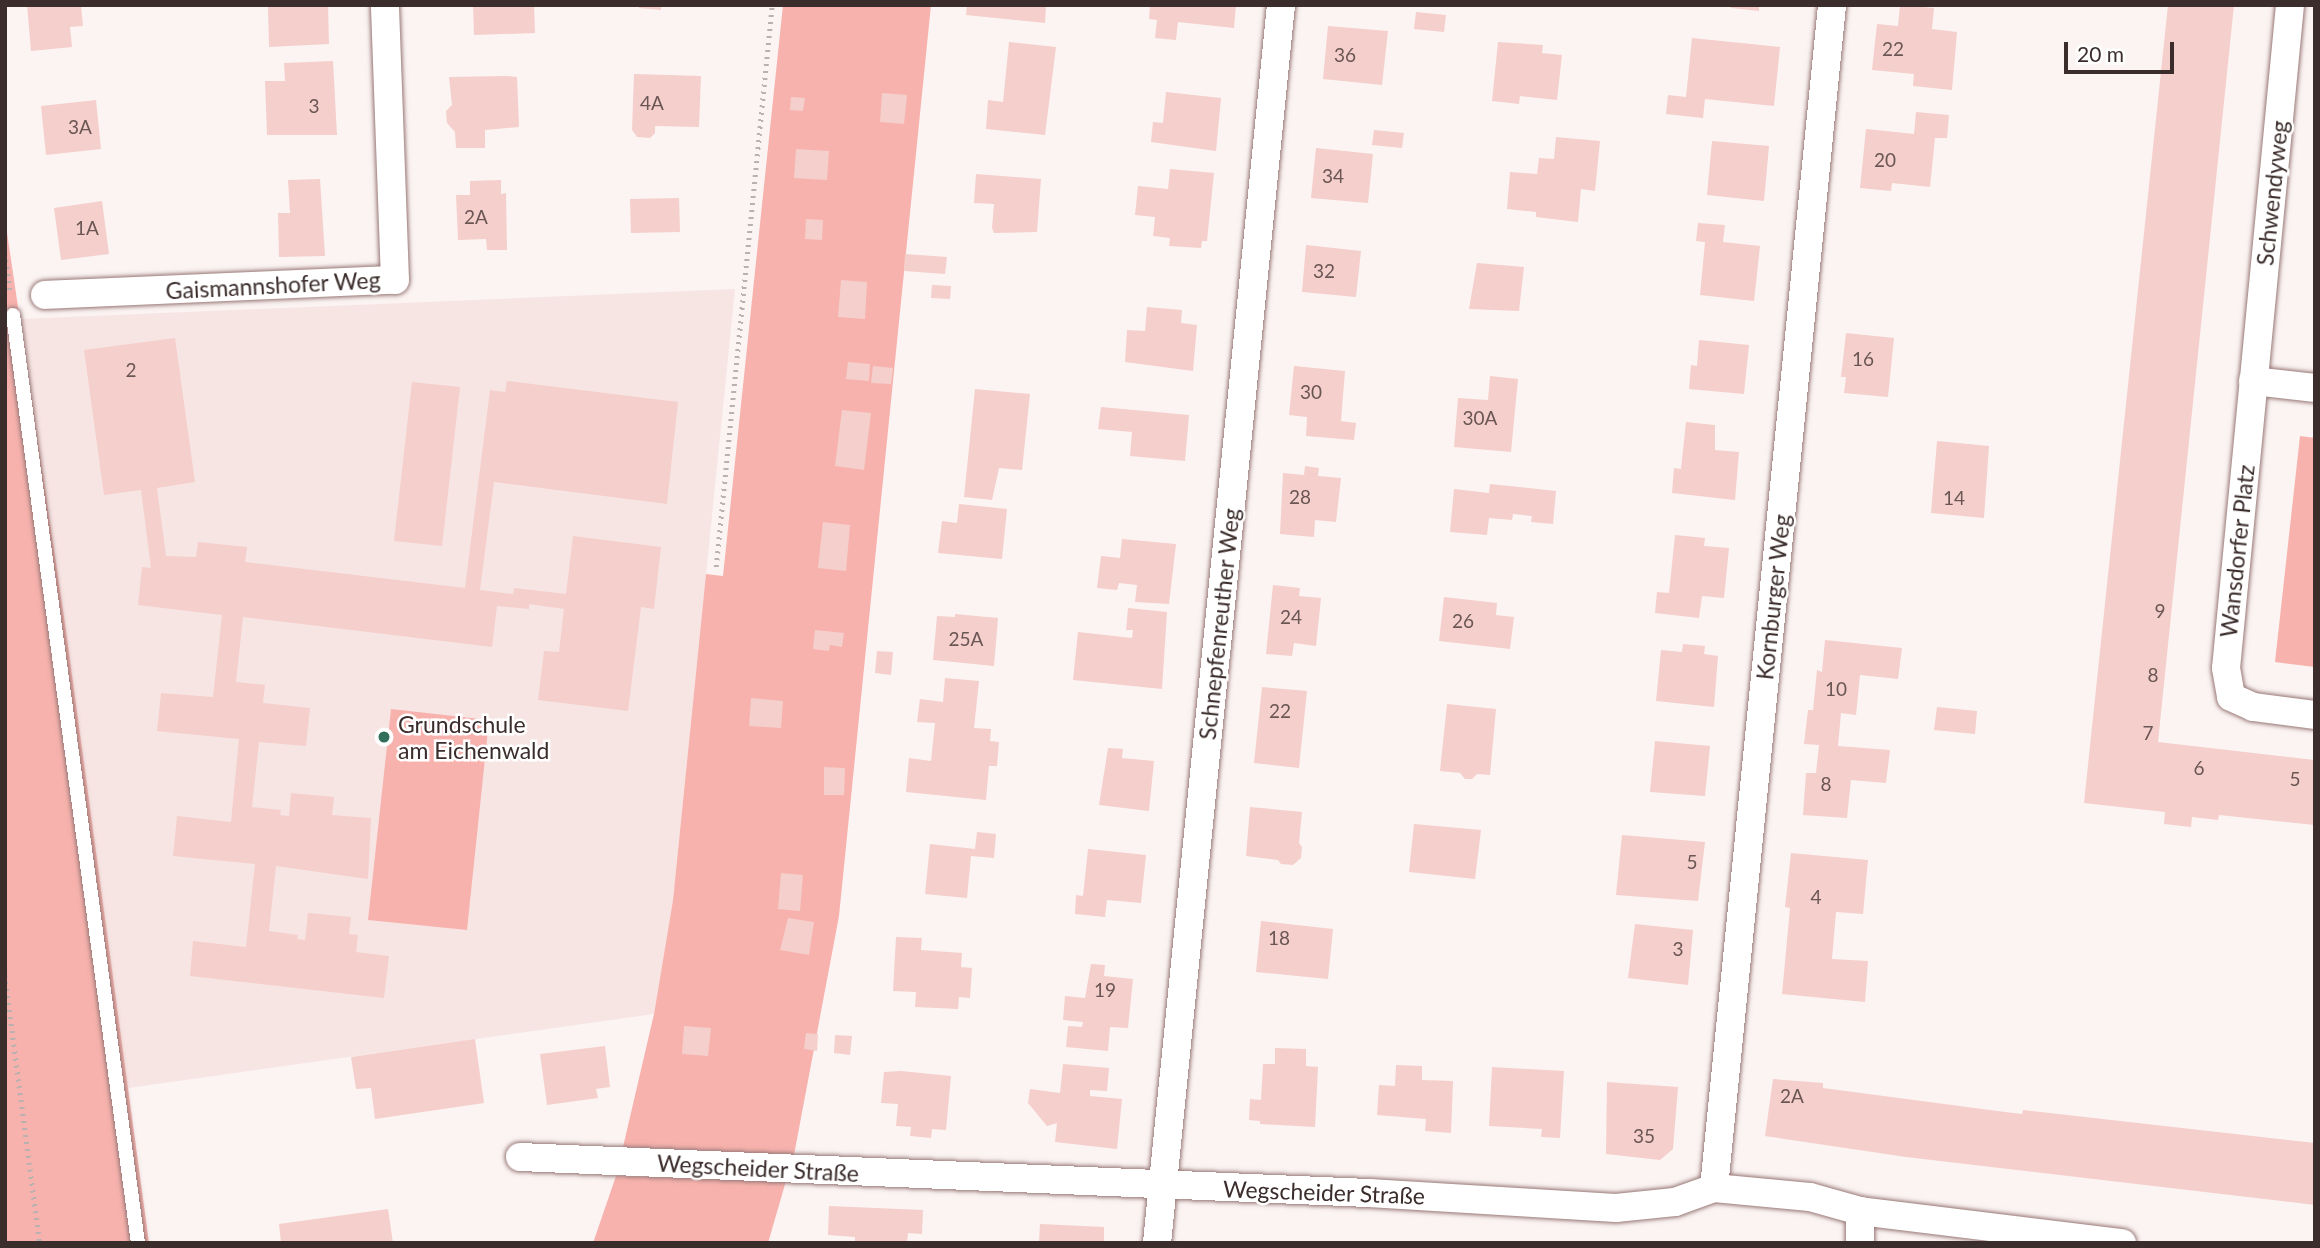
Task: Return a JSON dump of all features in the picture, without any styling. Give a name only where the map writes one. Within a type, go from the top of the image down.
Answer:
[{"type":"street","name":"Gaismannshofer Weg","points":[[45,295],[395,280],[385,5]]},
{"type":"street","name":"Schnepfenreuther Weg","points":[[1157,1243],[1281,5]]},
{"type":"street","name":"Kornburger Weg","points":[[1714,1188],[1832,5]]},
{"type":"street","name":"Schwendyweg","points":[[2253,381],[2290,5]]},
{"type":"street","points":[[2253,381],[2315,388]]},
{"type":"street","name":"Wansdorfer Platz","points":[[2253,381],[2225,668],[2231,697],[2253,707],[2315,715]]},
{"type":"street","name":"Wegscheider Straße","points":[[520,1157],[1369,1193],[1616,1208],[1675,1202],[1714,1188],[1810,1197],[1860,1211],[2122,1243]]},
{"type":"street","points":[[1860,1211],[1860,1243]]},
{"type":"lane","points":[[13,315],[138,1243]]},
{"type":"path","points":[[716,567],[772,5]]},
{"type":"path","points":[[5,253],[13,315]]},
{"type":"path","points":[[5,975],[40,1243]]},
{"type":"shaded area","points":[[783,5],[931,5],[839,916],[794,1155],[623,1147],[654,1014],[673,900],[706,574],[723,576]]},
{"type":"shaded area","points":[[5,219],[66,631],[149,1243],[5,1243]]},
{"type":"shaded area","name":"Grundschule am Eichenwald","points":[[735,289],[673,900],[654,1014],[128,1088],[20,319]]},
{"type":"shaded area","points":[[2300,436],[2315,438],[2315,667],[2275,662]]},
{"type":"shaded area","points":[[391,709],[489,720],[467,930],[368,920]]},
{"type":"shaded area","points":[[616,1176],[786,1181],[768,1243],[593,1243]]},
{"type":"building","points":[[27,5],[81,5],[83,26],[70,27],[72,47],[31,51]]},
{"type":"building","points":[[268,5],[328,5],[329,44],[269,47]]},
{"type":"building","points":[[473,5],[534,5],[535,33],[474,35]]},
{"type":"building","points":[[639,5],[661,5],[661,10],[639,8]]},
{"type":"building","points":[[967,5],[1046,5],[1045,23],[966,15]]},
{"type":"building","points":[[1150,5],[1236,5],[1234,28],[1178,22],[1176,40],[1155,38],[1157,20],[1149,19]]},
{"type":"building","points":[[1731,5],[1759,5],[1759,11],[1731,8]]},
{"type":"building","points":[[1900,5],[1934,8],[1932,29],[1957,32],[1952,90],[1913,86],[1914,74],[1872,70],[1877,24],[1898,26]]},
{"type":"building","points":[[2168,5],[2234,5],[2158,742],[2315,760],[2315,825],[2219,815],[2218,820],[2192,817],[2191,827],[2164,824],[2165,812],[2084,803]]},
{"type":"building","points":[[1416,12],[1446,15],[1444,32],[1414,29]]},
{"type":"building","points":[[1328,26],[1388,31],[1382,85],[1323,79]]},
{"type":"building","points":[[1692,38],[1780,47],[1774,106],[1705,99],[1703,118],[1666,114],[1668,95],[1686,97]]},
{"type":"building","points":[[1009,42],[1056,47],[1045,135],[986,129],[988,100],[1003,102]]},
{"type":"building","points":[[1498,42],[1543,45],[1542,53],[1562,55],[1557,100],[1520,96],[1519,104],[1492,101]]},
{"type":"building","points":[[333,61],[337,135],[267,135],[265,81],[285,81],[284,63]]},
{"type":"building","points":[[634,74],[701,76],[699,127],[655,126],[655,133],[650,138],[637,137],[632,130]]},
{"type":"building","points":[[449,77],[517,77],[519,127],[485,130],[485,148],[456,148],[455,132],[447,123],[446,111],[452,105]]},
{"type":"building","points":[[1166,92],[1221,98],[1216,151],[1151,142],[1153,122],[1163,123]]},
{"type":"building","points":[[882,93],[907,95],[904,124],[880,122]]},
{"type":"building","points":[[791,97],[805,98],[803,111],[790,110]]},
{"type":"building","points":[[96,100],[101,149],[46,155],[41,106]]},
{"type":"building","points":[[1916,112],[1949,115],[1947,138],[1935,138],[1930,187],[1892,183],[1891,191],[1860,188],[1866,129],[1914,134]]},
{"type":"building","points":[[1374,130],[1404,133],[1402,148],[1372,145]]},
{"type":"building","points":[[1556,137],[1600,141],[1595,191],[1581,189],[1578,222],[1536,217],[1536,212],[1507,209],[1510,172],[1537,174],[1539,158],[1554,159]]},
{"type":"building","points":[[1712,141],[1769,146],[1764,201],[1707,195]]},
{"type":"building","points":[[1316,148],[1373,154],[1368,203],[1311,198]]},
{"type":"building","points":[[796,149],[829,151],[827,180],[794,178]]},
{"type":"building","points":[[1170,169],[1214,173],[1207,241],[1202,241],[1201,248],[1169,246],[1170,238],[1153,236],[1155,217],[1135,215],[1138,186],[1168,189]]},
{"type":"building","points":[[976,174],[1041,179],[1037,232],[994,233],[994,204],[974,203]]},
{"type":"building","points":[[320,179],[325,256],[279,257],[278,213],[290,213],[288,180]]},
{"type":"building","points":[[501,180],[501,194],[506,193],[507,250],[487,250],[486,239],[458,240],[456,195],[470,195],[470,181]]},
{"type":"building","points":[[679,198],[680,232],[631,233],[630,199]]},
{"type":"building","points":[[102,201],[109,254],[61,260],[54,208]]},
{"type":"building","points":[[806,219],[823,220],[822,240],[805,239]]},
{"type":"building","points":[[1698,223],[1725,225],[1723,242],[1760,246],[1754,301],[1700,295],[1705,242],[1696,241]]},
{"type":"building","points":[[1306,245],[1361,251],[1356,297],[1302,292]]},
{"type":"building","points":[[905,254],[947,257],[945,274],[904,271]]},
{"type":"building","points":[[1477,263],[1524,267],[1519,311],[1469,309]]},
{"type":"building","points":[[841,280],[867,282],[865,319],[838,317]]},
{"type":"building","points":[[932,285],[951,286],[950,299],[931,298]]},
{"type":"building","points":[[1147,307],[1182,310],[1181,323],[1197,325],[1193,371],[1125,362],[1127,330],[1145,331]]},
{"type":"building","points":[[1846,333],[1894,338],[1888,397],[1844,393],[1846,377],[1841,377]]},
{"type":"building","points":[[175,338],[195,482],[157,488],[166,556],[196,557],[198,542],[247,547],[245,562],[465,588],[490,390],[505,392],[507,381],[678,402],[667,504],[494,482],[480,590],[513,594],[514,588],[566,594],[573,536],[661,547],[654,609],[641,607],[628,711],[538,700],[544,651],[559,652],[564,609],[529,604],[529,609],[497,606],[492,647],[243,617],[236,682],[265,685],[263,703],[310,708],[306,746],[259,742],[252,807],[281,810],[280,815],[289,816],[291,793],[334,797],[332,815],[371,818],[368,879],[276,866],[269,931],[298,935],[297,939],[305,940],[308,913],[351,917],[349,934],[358,935],[356,952],[389,956],[384,998],[190,976],[193,941],[246,947],[255,864],[173,856],[177,816],[231,822],[239,739],[157,731],[161,693],[213,697],[222,615],[138,605],[142,567],[151,568],[141,490],[104,495],[84,350]]},
{"type":"building","points":[[1699,340],[1749,345],[1744,394],[1689,389],[1691,365],[1697,366]]},
{"type":"building","points":[[848,362],[870,364],[869,381],[846,379]]},
{"type":"building","points":[[873,366],[893,368],[891,384],[871,383]]},
{"type":"building","points":[[1294,366],[1345,371],[1341,421],[1356,423],[1354,440],[1306,436],[1307,417],[1289,415]]},
{"type":"building","points":[[1490,376],[1518,379],[1511,452],[1454,447],[1458,398],[1488,400]]},
{"type":"building","points":[[412,382],[460,387],[442,546],[394,541]]},
{"type":"building","points":[[975,389],[1030,394],[1022,470],[999,468],[992,500],[964,497]]},
{"type":"building","points":[[1101,407],[1189,415],[1185,461],[1130,456],[1132,432],[1098,429]]},
{"type":"building","points":[[842,410],[871,413],[864,470],[835,466]]},
{"type":"building","points":[[1686,422],[1715,425],[1715,450],[1739,452],[1735,500],[1672,493],[1674,468],[1681,469]]},
{"type":"building","points":[[1937,441],[1989,446],[1984,518],[1931,513]]},
{"type":"building","points":[[1305,466],[1319,468],[1318,476],[1341,478],[1336,522],[1315,520],[1314,537],[1280,534],[1283,473],[1304,475]]},
{"type":"building","points":[[1490,484],[1556,491],[1553,524],[1531,522],[1532,516],[1513,514],[1512,520],[1489,518],[1487,535],[1450,532],[1454,489],[1489,493]]},
{"type":"building","points":[[959,504],[1007,509],[1002,559],[938,553],[942,521],[957,523]]},
{"type":"building","points":[[823,522],[850,525],[846,571],[818,568]]},
{"type":"building","points":[[1675,535],[1705,538],[1704,546],[1729,548],[1724,598],[1702,596],[1699,618],[1655,613],[1657,592],[1669,593]]},
{"type":"building","points":[[1122,539],[1176,544],[1169,604],[1135,602],[1137,585],[1119,583],[1117,590],[1097,588],[1101,556],[1120,558]]},
{"type":"building","points":[[1273,585],[1300,588],[1299,596],[1321,598],[1316,646],[1294,643],[1292,656],[1266,654]]},
{"type":"building","points":[[1444,597],[1497,603],[1496,615],[1514,617],[1510,649],[1439,641]]},
{"type":"building","points":[[1128,608],[1167,612],[1162,689],[1073,680],[1078,632],[1132,638],[1133,630],[1126,630]]},
{"type":"building","points":[[955,614],[998,618],[994,666],[933,660],[937,616],[955,617]]},
{"type":"building","points":[[815,630],[844,633],[842,647],[830,645],[829,651],[813,649]]},
{"type":"building","points":[[1825,640],[1902,648],[1898,679],[1860,675],[1856,715],[1841,713],[1838,746],[1890,750],[1886,783],[1851,780],[1847,818],[1803,815],[1806,773],[1816,773],[1819,745],[1804,744],[1808,710],[1813,710],[1817,670],[1822,672]]},
{"type":"building","points":[[1683,644],[1705,646],[1704,654],[1718,656],[1714,707],[1656,701],[1661,650],[1682,652]]},
{"type":"building","points":[[877,651],[893,652],[891,675],[875,673]]},
{"type":"building","points":[[945,678],[979,681],[974,728],[991,729],[990,741],[999,742],[997,766],[989,766],[986,800],[906,792],[909,758],[931,761],[935,723],[917,722],[920,699],[943,702]]},
{"type":"building","points":[[1262,687],[1307,691],[1299,768],[1254,763]]},
{"type":"building","points":[[751,698],[783,701],[781,728],[749,726]]},
{"type":"building","points":[[1447,704],[1496,709],[1490,775],[1477,774],[1472,779],[1465,779],[1460,773],[1440,771]]},
{"type":"building","points":[[1937,707],[1977,711],[1975,734],[1934,730]]},
{"type":"building","points":[[1655,741],[1710,746],[1705,796],[1650,792]]},
{"type":"building","points":[[1108,748],[1123,749],[1122,758],[1154,761],[1149,811],[1099,805]]},
{"type":"building","points":[[824,767],[845,768],[844,795],[824,795]]},
{"type":"building","points":[[1250,807],[1302,812],[1299,843],[1302,847],[1301,858],[1293,865],[1246,856]]},
{"type":"building","points":[[1414,824],[1481,830],[1475,879],[1409,872]]},
{"type":"building","points":[[977,832],[996,834],[994,858],[971,856],[967,898],[925,894],[930,844],[975,849]]},
{"type":"building","points":[[1622,835],[1705,842],[1698,901],[1616,895]]},
{"type":"building","points":[[1088,849],[1146,855],[1141,903],[1107,900],[1105,917],[1075,914],[1076,895],[1083,896]]},
{"type":"building","points":[[1791,853],[1868,860],[1863,914],[1836,912],[1832,959],[1868,961],[1865,1002],[1782,994],[1790,908],[1785,907]]},
{"type":"building","points":[[781,873],[803,875],[800,911],[778,909]]},
{"type":"building","points":[[788,918],[814,922],[809,955],[780,950]]},
{"type":"building","points":[[1261,921],[1333,929],[1328,979],[1256,972]]},
{"type":"building","points":[[1635,924],[1693,930],[1688,985],[1628,978]]},
{"type":"building","points":[[896,937],[922,938],[921,950],[962,953],[961,967],[972,968],[970,998],[959,997],[958,1009],[915,1007],[916,992],[893,991]]},
{"type":"building","points":[[1091,964],[1105,965],[1104,976],[1133,979],[1128,1028],[1110,1027],[1108,1051],[1066,1047],[1068,1026],[1082,1027],[1083,1022],[1063,1020],[1065,996],[1085,998]]},
{"type":"building","points":[[684,1026],[711,1028],[708,1056],[682,1054]]},
{"type":"building","points":[[806,1033],[818,1034],[817,1051],[804,1049]]},
{"type":"building","points":[[835,1035],[852,1036],[850,1055],[834,1053]]},
{"type":"building","points":[[475,1039],[484,1103],[375,1119],[371,1088],[356,1089],[351,1057]]},
{"type":"building","points":[[605,1046],[610,1087],[596,1089],[598,1098],[547,1105],[540,1054]]},
{"type":"building","points":[[1275,1048],[1306,1049],[1306,1066],[1318,1067],[1315,1127],[1260,1124],[1260,1121],[1249,1120],[1250,1099],[1261,1100],[1263,1064],[1275,1064]]},
{"type":"building","points":[[1063,1064],[1109,1068],[1107,1091],[1090,1090],[1090,1096],[1122,1099],[1117,1149],[1055,1142],[1057,1123],[1047,1126],[1028,1103],[1030,1089],[1060,1093]]},
{"type":"building","points":[[1396,1065],[1422,1066],[1422,1080],[1453,1081],[1451,1133],[1425,1131],[1426,1119],[1377,1115],[1379,1085],[1395,1086]]},
{"type":"building","points":[[1492,1067],[1564,1071],[1560,1138],[1541,1137],[1542,1129],[1489,1126]]},
{"type":"building","points":[[884,1072],[951,1076],[946,1130],[932,1129],[931,1138],[910,1136],[911,1127],[896,1126],[898,1104],[881,1103]]},
{"type":"building","points":[[1773,1079],[1823,1083],[1823,1088],[2005,1112],[2022,1114],[2023,1110],[2315,1143],[2315,1205],[1906,1157],[1765,1136]]},
{"type":"building","points":[[1607,1082],[1678,1087],[1673,1149],[1660,1160],[1606,1154]]},
{"type":"building","points":[[829,1206],[923,1210],[922,1234],[908,1233],[907,1243],[855,1243],[855,1237],[828,1235]]},
{"type":"building","points":[[388,1209],[393,1243],[281,1243],[279,1224]]},
{"type":"building","points":[[1040,1224],[1104,1227],[1104,1243],[1039,1243]]},
{"type":"place","name":"Grundschule am Eichenwald","points":[[384,737]]}]
